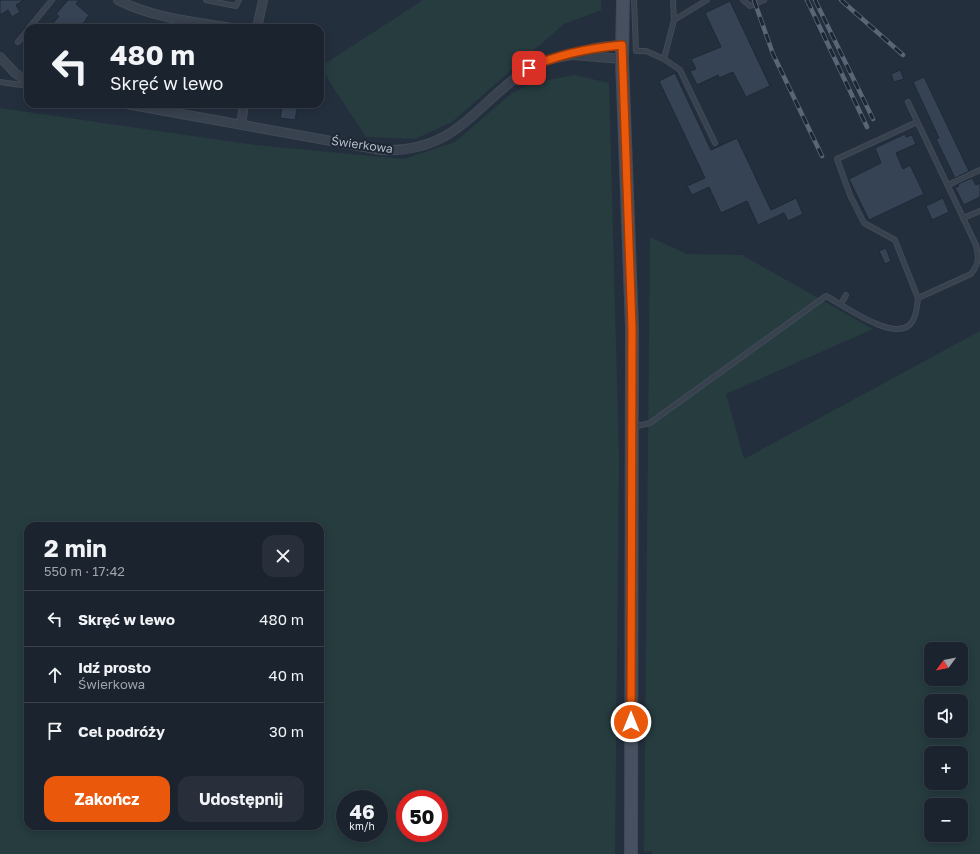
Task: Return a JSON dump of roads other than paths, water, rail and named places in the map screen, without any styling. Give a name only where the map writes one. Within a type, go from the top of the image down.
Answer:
[{"type":"main road","points":[[623,0],[622,59],[632,328],[631,854]]},
{"type":"street","points":[[118,0],[135,8],[167,17],[208,24]]},
{"type":"street","points":[[258,24],[263,0]]},
{"type":"street","points":[[571,55],[596,47],[622,45]]},
{"type":"street","points":[[571,55],[622,59]]},
{"type":"street","name":"Świerkowa","points":[[149,108],[381,150],[416,149],[438,141],[449,135],[529,68],[548,60],[571,55]]},
{"type":"street","points":[[0,57],[15,73],[24,79]]},
{"type":"street","points":[[241,124],[243,108]]},
{"type":"lane","points":[[33,24],[52,0]]},
{"type":"lane","points":[[206,0],[236,6],[239,0]]},
{"type":"lane","points":[[634,0],[636,51],[646,51],[664,59],[680,70],[715,143]]},
{"type":"lane","points":[[664,59],[674,20],[673,0]]},
{"type":"lane","points":[[674,20],[707,0]]},
{"type":"lane","points":[[743,0],[750,6],[764,0]]},
{"type":"lane","points":[[18,42],[24,35]]},
{"type":"lane","points":[[0,82],[24,85]]},
{"type":"lane","points":[[908,102],[976,245],[979,257],[977,266],[971,274],[918,298]]},
{"type":"lane","points":[[632,427],[650,423],[826,296],[879,326],[891,329],[902,329],[912,324],[917,313],[918,298],[895,240],[864,223],[850,195],[837,159],[917,122]]},
{"type":"lane","points":[[948,185],[980,170]]},
{"type":"lane","points":[[963,218],[980,211]]},
{"type":"lane","points":[[841,304],[846,296]]},
{"type":"railway","points":[[754,0],[773,54],[822,156]]},
{"type":"railway","points":[[807,0],[867,127]]},
{"type":"railway","points":[[815,0],[873,119]]},
{"type":"railway","points":[[841,0],[903,55]]}]
